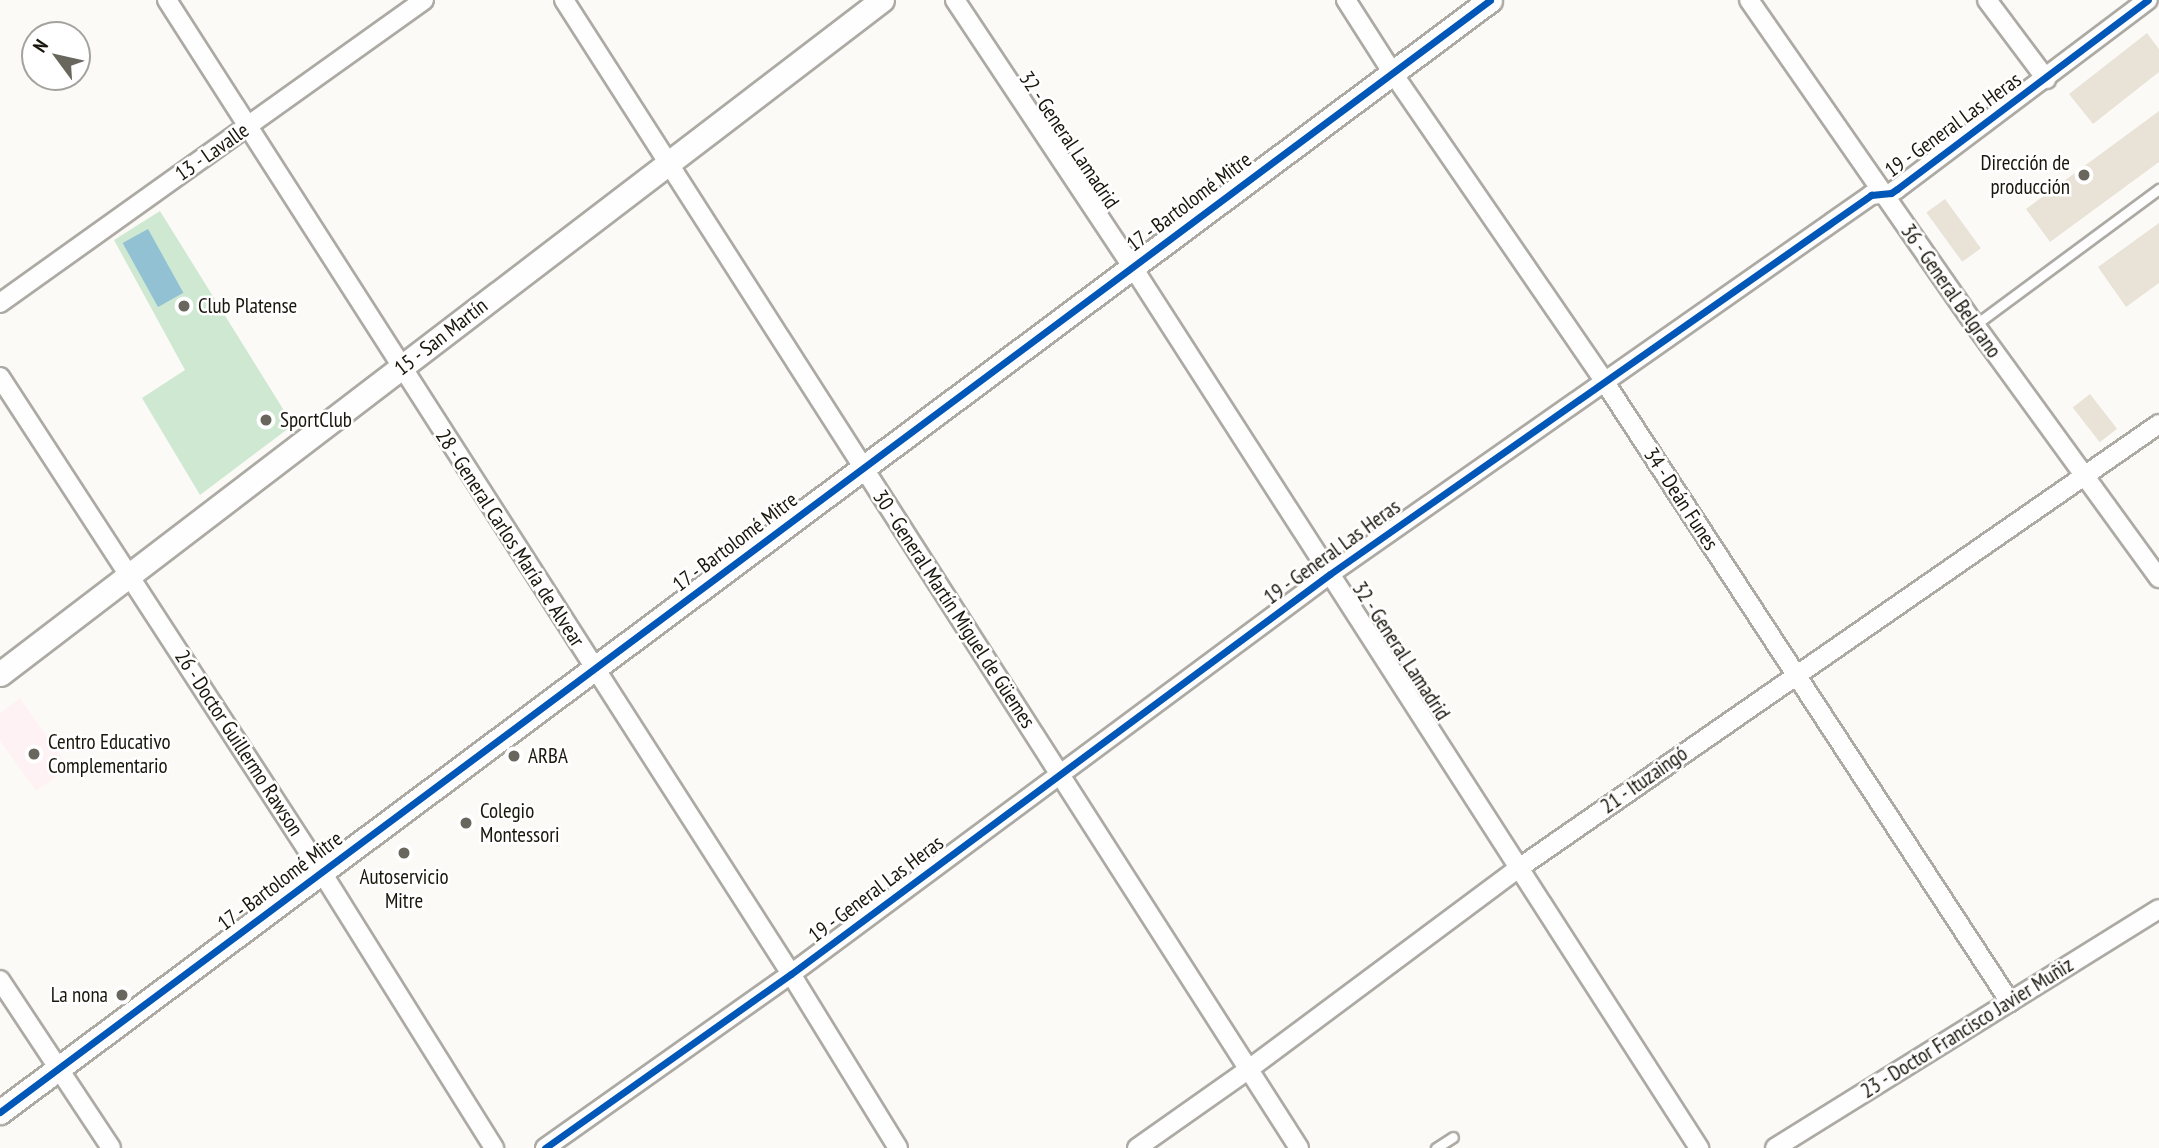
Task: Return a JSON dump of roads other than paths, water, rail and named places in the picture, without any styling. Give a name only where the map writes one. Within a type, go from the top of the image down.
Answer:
[{"type":"street","name":"28 - General Carlos María de Alvear","points":[[166,0],[792,974],[898,1148]]},
{"type":"street","name":"13 - Lavalle","points":[[0,303],[424,0]]},
{"type":"street","name":"30 - General Martín Miguel de Güemes","points":[[564,0],[1299,1148]]},
{"type":"street","name":"15 - San Martín","points":[[0,674],[881,0]]},
{"type":"street","name":"32 - General Lamadrid","points":[[955,0],[1132,266],[1699,1148]]},
{"type":"street","name":"34 - Deán Funes","points":[[1346,0],[1392,72],[1604,381],[2010,1002]]},
{"type":"street","name":"17 - Bartolomé Mitre","points":[[0,1112],[1490,0]]},
{"type":"street","name":"36 - General Belgrano","points":[[1749,0],[1882,194],[2159,578]]},
{"type":"street","points":[[1987,0],[2046,79]]},
{"type":"street","name":"19 - General Las Heras","points":[[545,1148],[792,974],[1330,574],[1871,195],[1891,193],[2148,0]]},
{"type":"street","name":"26 - Doctor Guillermo Rawson","points":[[0,377],[321,871],[494,1148]]},
{"type":"street","name":"21 - Ituzaingó","points":[[1137,1148],[1249,1069],[1519,867],[2159,424]]},
{"type":"street","name":"23 - Doctor Francisco Javier Muñiz","points":[[1775,1148],[2159,909]]},
{"type":"street","points":[[0,979],[111,1148]]},
{"type":"lane","points":[[1975,325],[2159,189]]},
{"type":"lane","points":[[1436,1148],[1453,1137]]},
{"type":"water","points":[[148,229],[183,293],[158,307],[123,243]]},
{"type":"place","name":"Dirección de producción","points":[[2084,175]]},
{"type":"place","name":"Club Platense","points":[[184,306]]},
{"type":"place","name":"SportClub","points":[[266,420]]},
{"type":"place","name":"Centro Educativo Complementario","points":[[34,754]]},
{"type":"place","name":"ARBA","points":[[514,756]]},
{"type":"place","name":"Colegio Montessori","points":[[466,823]]},
{"type":"place","name":"Autoservicio Mitre","points":[[404,853]]},
{"type":"place","name":"La nona","points":[[122,995]]}]
